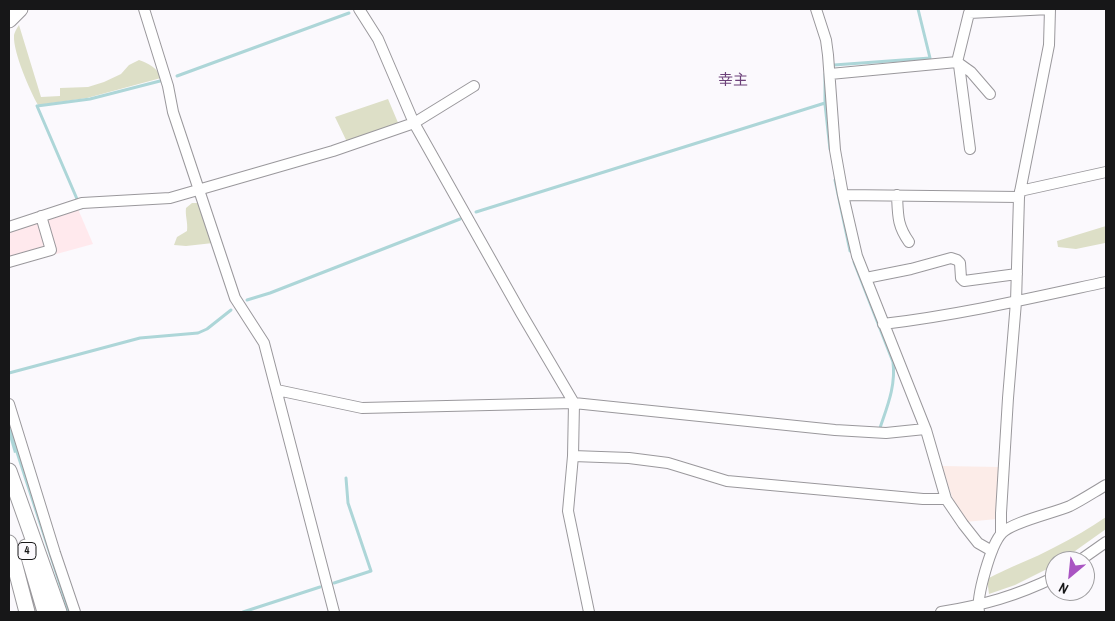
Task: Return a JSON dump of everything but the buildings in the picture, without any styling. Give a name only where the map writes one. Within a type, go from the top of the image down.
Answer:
[{"type":"highway","points":[[9,20],[20,9]]},
{"type":"highway","points":[[9,471],[59,612]]},
{"type":"highway","name":"4","points":[[9,491],[45,612]]},
{"type":"highway","name":"4","points":[[9,544],[27,612]]},
{"type":"street","points":[[144,9],[168,86],[173,112],[235,298],[264,343],[334,612]]},
{"type":"street","points":[[359,9],[378,39],[414,123],[574,403],[568,511],[589,612]]},
{"type":"street","points":[[816,9],[826,40],[835,150],[853,242],[883,324],[925,428],[946,499],[978,543],[992,551]]},
{"type":"street","points":[[970,149],[959,65],[957,62],[969,13],[990,10],[1050,9],[1049,46],[1020,194],[1016,302],[1008,398],[1001,533],[992,551],[982,583],[978,609]]},
{"type":"street","points":[[830,74],[957,62],[972,72],[990,94]]},
{"type":"street","points":[[9,227],[82,202],[170,198],[333,151],[414,123],[474,86]]},
{"type":"street","points":[[843,195],[1020,194],[1106,172]]},
{"type":"street","points":[[897,195],[898,221],[909,242]]},
{"type":"street","points":[[9,262],[51,250],[41,216]]},
{"type":"street","points":[[866,278],[912,269],[951,258],[960,263],[961,278],[964,281],[1017,274]]},
{"type":"street","points":[[883,324],[924,319],[1016,302],[1106,282]]},
{"type":"street","points":[[277,390],[362,408],[574,403],[835,430],[886,433],[925,428]]},
{"type":"street","points":[[9,404],[75,612]]},
{"type":"street","points":[[572,456],[629,458],[668,463],[727,481],[924,499],[946,499]]},
{"type":"street","points":[[1001,533],[1016,525],[1070,506],[1106,485]]},
{"type":"street","points":[[1093,551],[1106,542]]},
{"type":"street","points":[[941,612],[978,609],[1045,580]]},
{"type":"shaded area","points":[[78,209],[93,244],[9,267],[9,231]]},
{"type":"shaded area","points":[[942,466],[1000,467],[997,519],[965,522],[952,497]]},
{"type":"green space","points":[[19,25],[41,97],[60,96],[60,88],[88,87],[104,82],[121,74],[129,65],[139,60],[149,64],[160,74],[161,78],[87,98],[38,105],[16,52],[14,36]]},
{"type":"green space","points":[[388,99],[399,125],[347,142],[335,117]]},
{"type":"green space","points":[[192,203],[200,203],[213,243],[186,246],[174,245],[177,237],[187,231],[186,208]]},
{"type":"green space","points":[[1106,226],[1105,243],[1076,249],[1058,247],[1057,241]]},
{"type":"green space","points":[[1106,517],[1106,529],[1075,551],[1047,551],[1062,544]]},
{"type":"green space","points":[[1045,552],[1045,570],[1015,585],[989,594],[987,579]]},
{"type":"water","points":[[9,415],[20,451],[14,453],[9,436]]},
{"type":"waterway","points":[[834,65],[930,58],[918,9]]},
{"type":"waterway","points":[[177,76],[349,13]]},
{"type":"waterway","points":[[476,212],[825,103],[825,74]]},
{"type":"waterway","points":[[77,199],[37,106],[90,99],[160,81]]},
{"type":"waterway","points":[[825,104],[830,149]]},
{"type":"waterway","points":[[835,180],[850,251]]},
{"type":"waterway","points":[[247,300],[270,293],[460,219]]},
{"type":"waterway","points":[[854,262],[893,362],[892,388],[880,428]]},
{"type":"waterway","points":[[9,373],[140,338],[198,333],[207,329],[231,310]]},
{"type":"waterway","points":[[16,449],[69,612]]},
{"type":"waterway","points":[[334,583],[371,571],[348,503],[346,478]]},
{"type":"waterway","points":[[243,612],[320,587]]},
{"type":"district","name":"幸主","points":[[733,81]]}]
